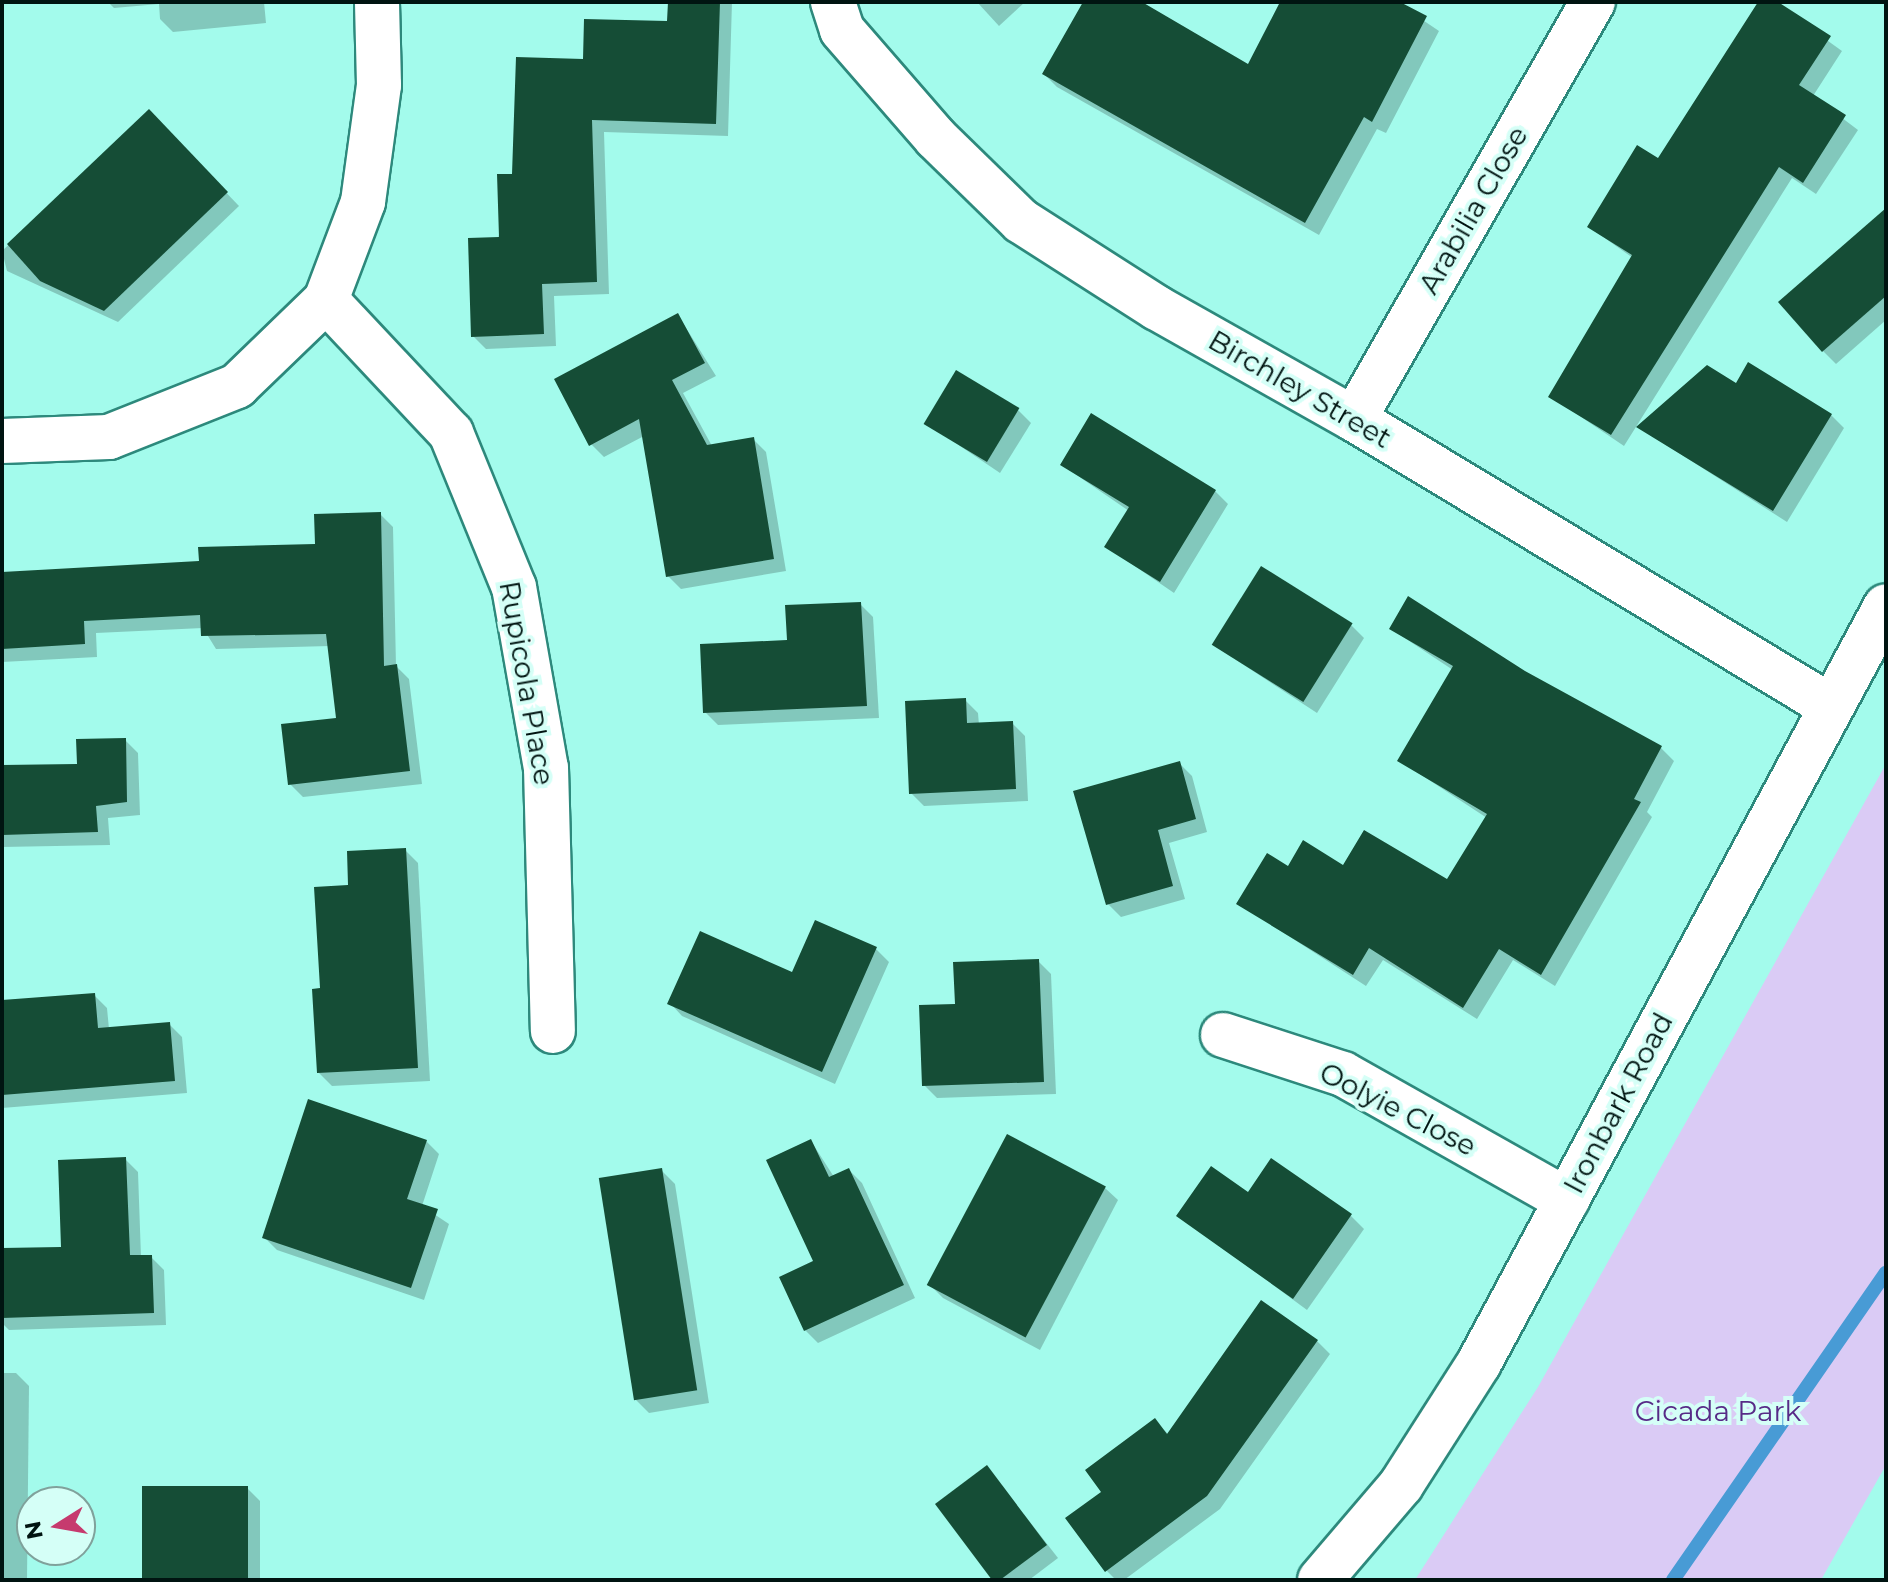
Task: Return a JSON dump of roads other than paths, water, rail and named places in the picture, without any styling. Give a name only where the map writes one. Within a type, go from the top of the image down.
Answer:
[{"type":"street","points":[[2,441],[109,437],[237,386],[326,300],[363,202],[379,85],[377,2]]},
{"type":"street","name":"Birchley Street","points":[[833,2],[842,30],[936,138],[1021,221],[1157,308],[1354,419],[1830,706]]},
{"type":"street","name":"Arabilia Close","points":[[1354,419],[1593,2]]},
{"type":"street","name":"Rupicola Place","points":[[326,300],[451,433],[514,587],[546,768],[553,1031]]},
{"type":"street","name":"Ironbark Road","points":[[1320,1580],[1401,1485],[1479,1363],[1886,606]]},
{"type":"street","name":"Oolyie Close","points":[[1223,1035],[1343,1074],[1567,1200]]},
{"type":"waterway","points":[[1673,1580],[1886,1272]]},
{"type":"park label","name":"Cicada Park","points":[[1718,1411]]}]
